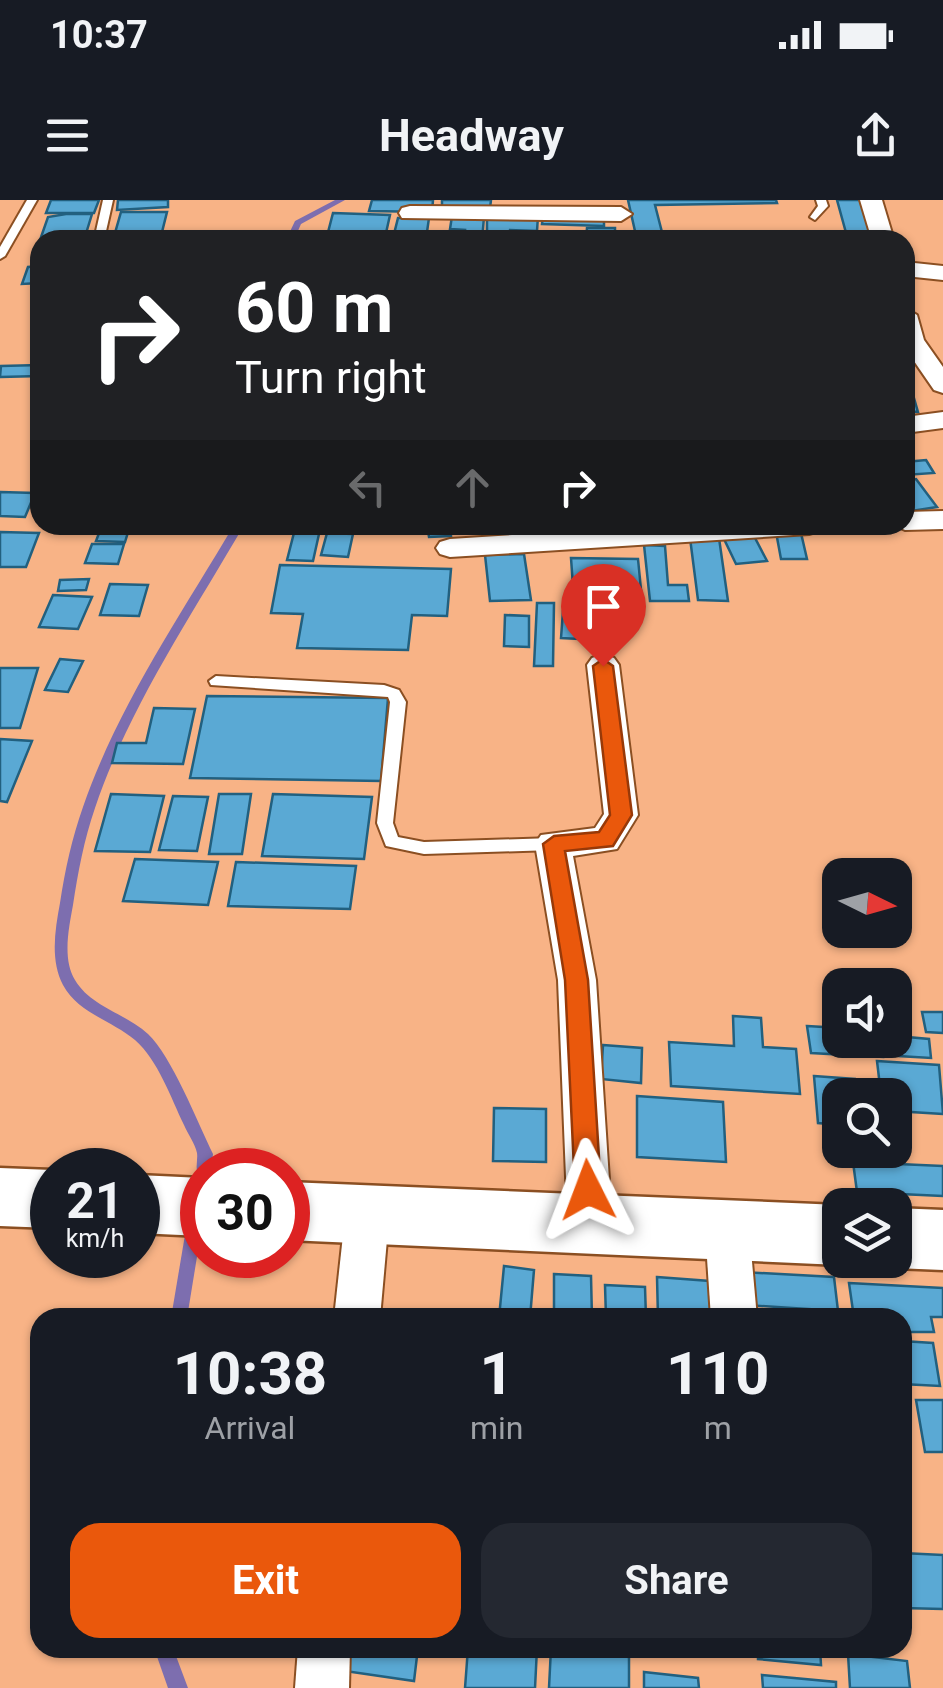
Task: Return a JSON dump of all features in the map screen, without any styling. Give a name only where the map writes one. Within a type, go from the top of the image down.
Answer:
[{"type":"highway","points":[[0,1197],[30,1198]]},
{"type":"highway","points":[[310,1213],[822,1233]]},
{"type":"highway","points":[[912,1239],[943,1240]]},
{"type":"street","points":[[871,200],[880,230]]},
{"type":"street","points":[[410,213],[619,207]]},
{"type":"street","points":[[915,270],[943,273]]},
{"type":"street","points":[[915,344],[943,385]]},
{"type":"street","points":[[915,424],[943,420]]},
{"type":"street","points":[[915,521],[943,520]]},
{"type":"street","points":[[450,548],[647,535]]},
{"type":"street","points":[[590,1226],[577,980],[554,844],[605,840],[621,815],[603,666]]},
{"type":"street","points":[[358,1308],[368,1217]]},
{"type":"street","points":[[727,1228],[733,1308]]},
{"type":"lane","points":[[0,256],[32,200]]},
{"type":"lane","points":[[100,230],[108,200]]},
{"type":"lane","points":[[815,217],[822,200]]},
{"type":"lane","points":[[216,681],[384,690],[394,694],[398,702],[385,823],[392,842],[424,848],[554,844]]},
{"type":"building","points":[[51,200],[99,200],[94,213],[46,213]]},
{"type":"building","points":[[118,200],[168,200],[168,207],[117,210]]},
{"type":"building","points":[[372,200],[433,200],[432,212],[369,211]]},
{"type":"building","points":[[442,200],[491,200],[490,208],[442,207]]},
{"type":"building","points":[[628,200],[777,203],[655,205],[661,230],[635,230]]},
{"type":"building","points":[[837,200],[868,200],[878,230],[845,230]]},
{"type":"building","points":[[121,212],[167,212],[162,230],[116,230]]},
{"type":"building","points":[[333,213],[390,215],[387,230],[329,230]]},
{"type":"building","points":[[92,214],[87,230],[43,230],[48,217]]},
{"type":"building","points":[[487,215],[538,216],[537,230],[487,230]]},
{"type":"building","points":[[452,216],[484,217],[483,230],[450,229]]},
{"type":"building","points":[[543,216],[604,218],[604,226],[542,224]]},
{"type":"building","points":[[398,218],[429,218],[427,230],[395,230]]},
{"type":"building","points":[[28,267],[30,284],[22,284]]},
{"type":"building","points":[[30,365],[30,376],[0,377],[1,366]]},
{"type":"building","points":[[926,460],[934,473],[915,474],[915,461]]},
{"type":"building","points":[[916,479],[937,507],[915,510]]},
{"type":"building","points":[[0,492],[30,493],[25,517],[0,516]]},
{"type":"building","points":[[0,532],[38,535],[26,567],[0,567]]},
{"type":"building","points":[[98,535],[127,535],[125,542],[96,541]]},
{"type":"building","points":[[293,535],[319,535],[313,561],[287,560]]},
{"type":"building","points":[[326,535],[353,535],[348,557],[321,555]]},
{"type":"building","points":[[777,535],[801,535],[807,559],[781,559]]},
{"type":"building","points":[[754,536],[767,561],[736,564],[724,539]]},
{"type":"building","points":[[690,538],[719,538],[728,601],[698,600]]},
{"type":"building","points":[[92,544],[124,544],[118,564],[85,563]]},
{"type":"building","points":[[644,545],[665,546],[668,585],[687,585],[689,601],[650,601]]},
{"type":"building","points":[[524,554],[531,600],[490,601],[485,555]]},
{"type":"building","points":[[571,558],[638,559],[642,600],[574,600]]},
{"type":"building","points":[[280,565],[451,569],[447,616],[412,615],[408,650],[297,648],[303,614],[271,613]]},
{"type":"building","points":[[89,579],[86,590],[58,591],[60,580]]},
{"type":"building","points":[[110,584],[148,585],[139,616],[100,615]]},
{"type":"building","points":[[53,595],[92,597],[78,629],[39,627]]},
{"type":"building","points":[[537,603],[554,603],[553,666],[534,666]]},
{"type":"building","points":[[563,611],[580,612],[579,639],[561,638]]},
{"type":"building","points":[[505,615],[529,616],[529,647],[504,646]]},
{"type":"building","points":[[60,659],[83,661],[68,692],[45,690]]},
{"type":"building","points":[[0,668],[38,668],[20,728],[0,728]]},
{"type":"building","points":[[207,696],[388,698],[381,781],[190,778]]},
{"type":"building","points":[[154,708],[195,709],[183,764],[112,763],[117,743],[146,743]]},
{"type":"building","points":[[0,739],[32,741],[7,802],[0,801]]},
{"type":"building","points":[[111,794],[164,796],[150,852],[95,851]]},
{"type":"building","points":[[219,794],[251,794],[242,854],[209,854]]},
{"type":"building","points":[[273,794],[372,797],[364,859],[262,856]]},
{"type":"building","points":[[173,796],[208,797],[197,851],[159,850]]},
{"type":"building","points":[[135,859],[218,862],[208,905],[123,901]]},
{"type":"building","points":[[236,862],[356,866],[350,909],[228,906]]},
{"type":"building","points":[[922,1012],[943,1012],[943,1033],[926,1032]]},
{"type":"building","points":[[733,1016],[761,1018],[763,1047],[796,1049],[800,1094],[671,1086],[669,1042],[734,1046]]},
{"type":"building","points":[[807,1026],[822,1027],[822,1054],[811,1053]]},
{"type":"building","points":[[912,1037],[929,1039],[931,1058],[912,1057]]},
{"type":"building","points":[[603,1045],[642,1048],[641,1083],[601,1079]]},
{"type":"building","points":[[877,1061],[939,1065],[943,1114],[912,1112],[912,1078],[879,1078]]},
{"type":"building","points":[[814,1076],[841,1078],[822,1078],[822,1123],[818,1123]]},
{"type":"building","points":[[637,1096],[723,1102],[726,1162],[637,1157]]},
{"type":"building","points":[[494,1108],[546,1109],[546,1162],[493,1161]]},
{"type":"building","points":[[943,1166],[943,1196],[912,1195],[912,1188],[856,1188],[854,1168]]},
{"type":"building","points":[[504,1266],[534,1270],[531,1308],[500,1308]]},
{"type":"building","points":[[742,1272],[834,1278],[838,1308],[745,1305]]},
{"type":"building","points":[[554,1274],[591,1276],[592,1308],[554,1308]]},
{"type":"building","points":[[657,1277],[723,1282],[724,1308],[658,1308]]},
{"type":"building","points":[[849,1283],[943,1288],[943,1317],[931,1317],[934,1332],[912,1332],[912,1308],[853,1308]]},
{"type":"building","points":[[605,1285],[645,1287],[646,1308],[606,1308]]},
{"type":"building","points":[[912,1342],[933,1343],[940,1386],[912,1385]]},
{"type":"building","points":[[916,1400],[943,1400],[943,1452],[925,1452]]},
{"type":"building","points":[[912,1553],[943,1555],[943,1609],[912,1608]]},
{"type":"building","points":[[340,1658],[417,1658],[414,1681],[338,1670]]},
{"type":"building","points":[[467,1658],[536,1658],[535,1688],[465,1688]]},
{"type":"building","points":[[550,1658],[629,1658],[629,1688],[549,1688]]},
{"type":"building","points":[[821,1658],[821,1665],[758,1659]]},
{"type":"building","points":[[848,1658],[907,1661],[910,1688],[850,1688]]},
{"type":"building","points":[[644,1672],[698,1678],[699,1688],[644,1688]]},
{"type":"building","points":[[762,1675],[836,1682],[836,1688],[763,1688]]},
{"type":"waterway","points":[[295,230],[298,223],[341,200]]},
{"type":"waterway","points":[[202,1148],[144,1039],[88,1004],[70,985],[64,972],[62,941],[74,858],[108,758],[233,535]]},
{"type":"waterway","points":[[181,1308],[186,1278]]},
{"type":"waterway","points":[[168,1658],[178,1688]]},
{"type":"route","points":[[588,1190],[577,980],[554,844],[605,840],[621,815],[603,666]]}]
